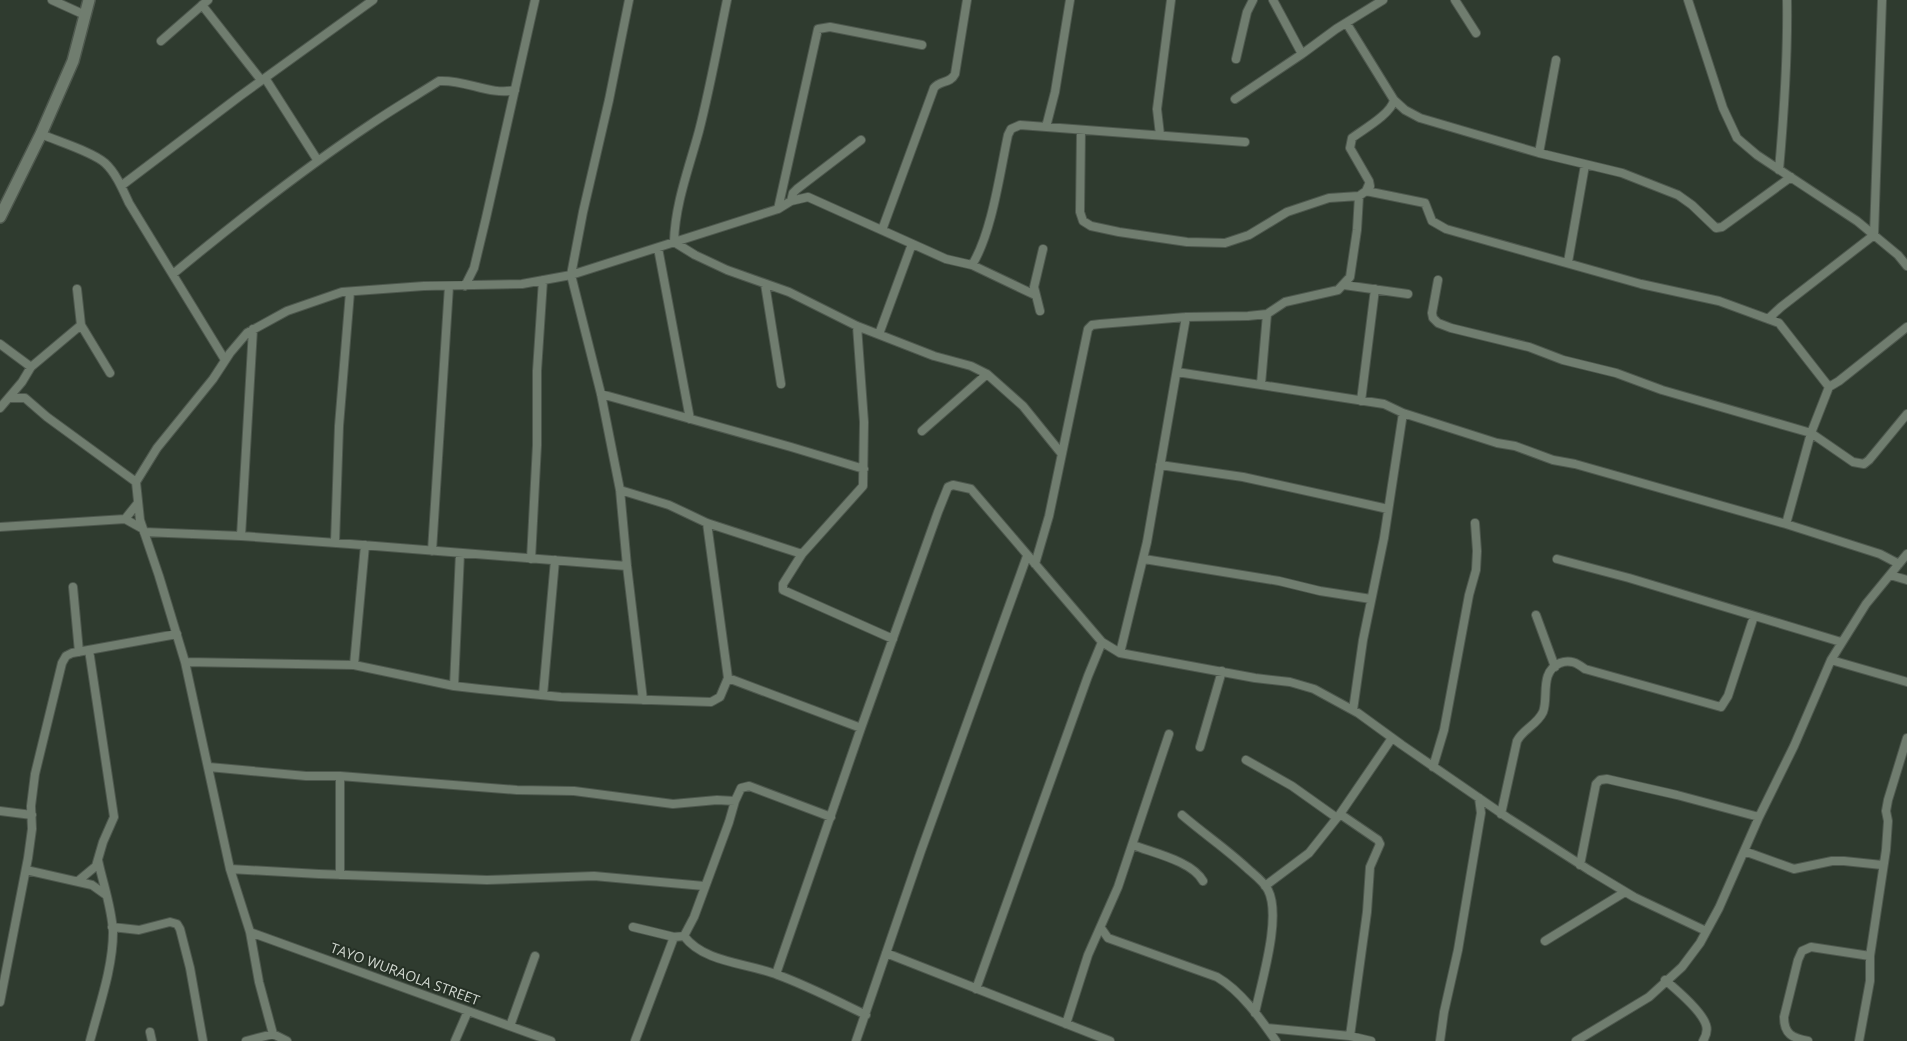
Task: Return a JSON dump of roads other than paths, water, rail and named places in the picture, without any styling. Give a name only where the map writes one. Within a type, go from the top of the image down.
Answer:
[{"type":"main road","points":[[0,217],[41,134],[73,61],[89,0]]},
{"type":"street","points":[[52,0],[85,15]]},
{"type":"street","points":[[161,41],[208,0]]},
{"type":"street","points":[[121,186],[263,79],[374,0]]},
{"type":"street","points":[[465,286],[474,268],[535,0]]},
{"type":"street","points":[[629,0],[571,275],[601,394],[620,490],[643,700]]},
{"type":"street","points":[[674,242],[674,225],[709,90],[726,0]]},
{"type":"street","points":[[882,230],[934,88],[936,85],[950,81],[955,74],[966,0]]},
{"type":"street","points":[[1046,127],[1055,92],[1070,0]]},
{"type":"street","points":[[1160,135],[1157,109],[1172,0]]},
{"type":"street","points":[[1236,59],[1247,12],[1253,0]]},
{"type":"street","points":[[1273,0],[1302,54]]},
{"type":"street","points":[[1235,99],[1336,29],[1347,24],[1383,0]]},
{"type":"street","points":[[1455,0],[1476,33]]},
{"type":"street","points":[[1688,0],[1728,122],[1736,138],[1779,170],[1857,221],[1898,255],[1907,266]]},
{"type":"street","points":[[1779,170],[1785,102],[1787,0]]},
{"type":"street","points":[[1874,235],[1882,0]]},
{"type":"street","points":[[202,5],[263,79],[318,161]]},
{"type":"street","points":[[1347,24],[1394,100],[1405,110],[1420,118],[1539,153],[1622,172],[1678,195],[1692,205],[1716,228],[1719,228],[1791,178]]},
{"type":"street","points":[[778,209],[818,30],[830,27],[922,44]]},
{"type":"street","points":[[1539,153],[1556,60]]},
{"type":"street","points":[[173,274],[234,224],[318,161],[372,123],[440,81],[449,80],[504,93],[515,90]]},
{"type":"street","points":[[504,93],[512,103]]},
{"type":"street","points":[[1035,564],[1049,516],[1088,329],[1092,325],[1100,324],[1186,317],[1267,314],[1285,302],[1338,290],[1350,277],[1357,230],[1369,180],[1350,148],[1352,138],[1385,114],[1393,105],[1394,100]]},
{"type":"street","points":[[972,265],[978,256],[984,237],[1008,134],[1011,129],[1020,125],[1246,142]]},
{"type":"street","points":[[1081,130],[1080,212],[1083,221],[1090,226],[1186,242],[1225,243],[1249,235],[1287,212],[1329,198],[1367,191],[1425,203],[1432,221],[1446,229],[1641,284],[1719,301],[1779,323],[1829,386]]},
{"type":"street","points":[[41,134],[101,160],[111,170],[225,360]]},
{"type":"street","points":[[791,201],[793,193],[797,189],[860,140]]},
{"type":"street","points":[[1568,262],[1585,165]]},
{"type":"street","points":[[272,1034],[259,982],[250,932],[230,869],[185,662],[143,530],[137,504],[136,482],[157,448],[247,333],[295,308],[342,292],[522,284],[571,275],[778,209],[791,201],[808,197],[946,259],[972,265],[1035,294]]},
{"type":"street","points":[[1768,319],[1874,235]]},
{"type":"street","points":[[674,242],[695,256],[789,292],[856,326],[934,356],[971,366],[987,374],[1023,406],[1061,453]]},
{"type":"street","points":[[879,334],[912,244]]},
{"type":"street","points":[[658,248],[690,419]]},
{"type":"street","points":[[1040,311],[1034,287],[1043,249]]},
{"type":"street","points":[[474,268],[480,285]]},
{"type":"street","points":[[531,559],[537,445],[537,371],[544,280]]},
{"type":"street","points":[[1438,280],[1432,313],[1433,318],[1451,328],[1529,347],[1563,360],[1616,373],[1662,390],[1811,433],[1853,462],[1864,464],[1907,414]]},
{"type":"street","points":[[765,284],[782,384]]},
{"type":"street","points":[[1344,284],[1408,294]]},
{"type":"street","points":[[432,551],[449,286]]},
{"type":"street","points":[[76,289],[81,325],[110,373]]},
{"type":"street","points":[[1361,401],[1375,289]]},
{"type":"street","points":[[335,543],[339,426],[350,292]]},
{"type":"street","points":[[1261,384],[1267,314]]},
{"type":"street","points":[[1120,653],[1144,559],[1186,317]]},
{"type":"street","points":[[0,408],[10,398],[31,367],[81,325]]},
{"type":"street","points":[[856,326],[864,422],[863,486],[802,554],[784,584],[783,590],[786,593],[893,639]]},
{"type":"street","points":[[1786,524],[1811,433],[1829,386],[1839,381],[1907,327]]},
{"type":"street","points":[[241,536],[253,329]]},
{"type":"street","points":[[0,344],[31,367]]},
{"type":"street","points":[[1177,372],[1384,404],[1403,413],[1497,443],[1515,446],[1553,460],[1575,464],[1786,524],[1880,554],[1899,564]]},
{"type":"street","points":[[922,431],[987,374]]},
{"type":"street","points":[[22,382],[25,398],[47,417],[136,482]]},
{"type":"street","points":[[601,394],[864,469]]},
{"type":"street","points":[[10,398],[25,398]]},
{"type":"street","points":[[1353,710],[1363,640],[1388,509],[1403,413]]},
{"type":"street","points":[[1160,465],[1243,477],[1388,509]]},
{"type":"street","points":[[776,974],[861,728],[948,487],[953,485],[970,489],[1102,642],[1120,653],[1255,678],[1290,682],[1314,689],[1353,710],[1501,814],[1580,865],[1625,892],[1706,931]]},
{"type":"street","points":[[620,490],[668,505],[707,523],[802,554]]},
{"type":"street","points":[[125,519],[137,504]]},
{"type":"street","points":[[0,527],[125,519],[143,530],[365,545],[627,566]]},
{"type":"street","points":[[185,662],[354,665],[454,686],[561,697],[711,702],[720,697],[728,678],[707,523]]},
{"type":"street","points":[[1433,767],[1444,730],[1469,595],[1476,570],[1475,523]]},
{"type":"street","points":[[354,665],[365,545]]},
{"type":"street","points":[[454,686],[460,553]]},
{"type":"street","points":[[1576,1041],[1649,996],[1682,967],[1719,908],[1759,817],[1794,746],[1831,660],[1866,604],[1907,554]]},
{"type":"street","points":[[856,1041],[1027,556]]},
{"type":"street","points":[[1144,559],[1371,599]]},
{"type":"street","points":[[1557,559],[1629,578],[1841,642]]},
{"type":"street","points":[[542,695],[555,560]]},
{"type":"street","points":[[1890,575],[1907,580]]},
{"type":"street","points":[[73,587],[79,652]]},
{"type":"street","points":[[1536,615],[1555,667]]},
{"type":"street","points":[[1501,814],[1518,741],[1522,733],[1533,725],[1543,712],[1545,688],[1549,674],[1555,667],[1567,661],[1576,662],[1585,669],[1720,707],[1728,696],[1754,616]]},
{"type":"street","points":[[0,1002],[26,870],[32,829],[35,774],[62,663],[66,656],[79,652],[177,634]]},
{"type":"street","points":[[976,989],[1088,676],[1102,642]]},
{"type":"street","points":[[78,881],[92,870],[98,860],[103,842],[114,817],[88,650]]},
{"type":"street","points":[[1831,660],[1907,682]]},
{"type":"street","points":[[1200,747],[1222,671]]},
{"type":"street","points":[[728,678],[861,728]]},
{"type":"street","points":[[1066,1024],[1088,955],[1118,887],[1133,845],[1169,734]]},
{"type":"street","points":[[1266,886],[1309,853],[1338,816],[1392,738]]},
{"type":"street","points":[[1859,1041],[1870,981],[1870,956],[1888,832],[1886,811],[1907,738]]},
{"type":"street","points":[[1246,760],[1292,786],[1378,840],[1380,844],[1370,867],[1367,912],[1350,1036]]},
{"type":"street","points":[[209,767],[306,776],[340,776],[516,790],[574,792],[673,804],[717,800],[734,801]]},
{"type":"street","points":[[340,776],[340,875]]},
{"type":"street","points":[[1580,865],[1596,784],[1600,780],[1607,779],[1677,795],[1759,817]]},
{"type":"street","points":[[684,936],[694,917],[729,822],[734,801],[741,788],[749,786],[831,818]]},
{"type":"street","points":[[1440,1041],[1481,814],[1479,798]]},
{"type":"street","points":[[1481,814],[1493,808]]},
{"type":"street","points":[[0,811],[32,815]]},
{"type":"street","points":[[1182,815],[1234,856],[1266,886],[1272,903],[1273,916],[1271,936],[1255,1013]]},
{"type":"street","points":[[1133,845],[1183,864],[1199,873],[1203,881]]},
{"type":"street","points":[[1744,852],[1794,869],[1844,861],[1882,865]]},
{"type":"street","points":[[90,1041],[108,970],[112,946],[112,927],[98,860]]},
{"type":"street","points":[[230,869],[487,880],[594,876],[704,886]]},
{"type":"street","points":[[26,870],[92,885],[106,895]]},
{"type":"street","points":[[1545,941],[1625,892]]},
{"type":"street","points":[[112,927],[139,930],[170,922],[177,924],[190,968],[203,1041]]},
{"type":"street","points":[[633,926],[674,938],[684,936]]},
{"type":"street","points":[[1101,928],[1108,938]]},
{"type":"street","name":"TAYO WURAOLA STREET","points":[[250,932],[551,1041]]},
{"type":"street","points":[[684,936],[690,945],[701,951],[742,966],[776,974],[866,1015]]},
{"type":"street","points":[[635,1041],[674,938]]},
{"type":"street","points":[[1095,940],[1108,938],[1217,978],[1230,985],[1255,1013],[1276,1041]]},
{"type":"street","points":[[1808,1041],[1796,1040],[1786,1032],[1784,1017],[1802,951],[1811,947],[1870,956]]},
{"type":"street","points":[[886,953],[1110,1041]]},
{"type":"street","points":[[510,1026],[535,956]]},
{"type":"street","points":[[1665,980],[1684,996],[1702,1018],[1707,1031],[1703,1041]]},
{"type":"street","points":[[455,1041],[468,1011]]},
{"type":"street","points":[[1267,1028],[1350,1036],[1371,1041]]},
{"type":"street","points":[[150,1032],[152,1041]]},
{"type":"street","points":[[246,1041],[272,1034],[287,1041]]}]
